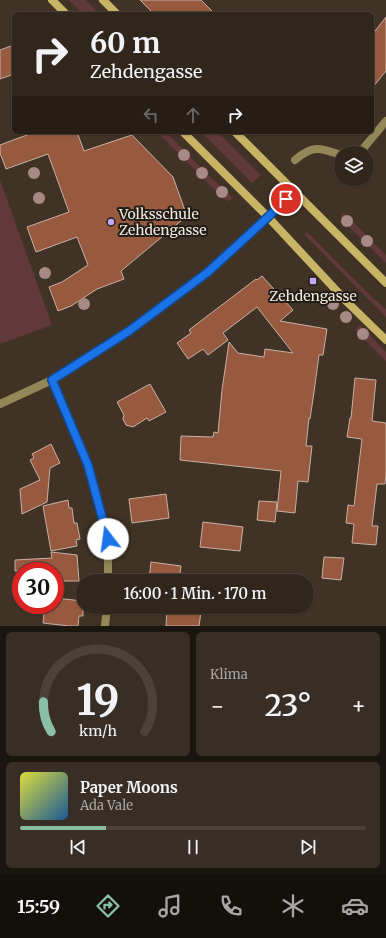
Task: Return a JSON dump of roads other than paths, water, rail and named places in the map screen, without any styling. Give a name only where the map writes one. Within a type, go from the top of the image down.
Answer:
[{"type":"main road","points":[[52,0],[64,12]]},
{"type":"main road","points":[[103,0],[115,12]]},
{"type":"main road","points":[[185,134],[268,217],[347,302],[386,340]]},
{"type":"main road","points":[[236,134],[386,283]]},
{"type":"street","points":[[365,146],[386,120]]},
{"type":"street","points":[[296,160],[307,151],[320,148],[334,153]]},
{"type":"street","points":[[0,404],[52,380],[129,331],[208,272],[294,191]]},
{"type":"street","points":[[52,380],[88,465],[108,539],[108,574]]},
{"type":"street","points":[[105,626],[106,614]]},
{"type":"place","name":"Volksschule Zehdengasse","points":[[111,222]]},
{"type":"place","name":"Zehdengasse","points":[[313,281]]}]
